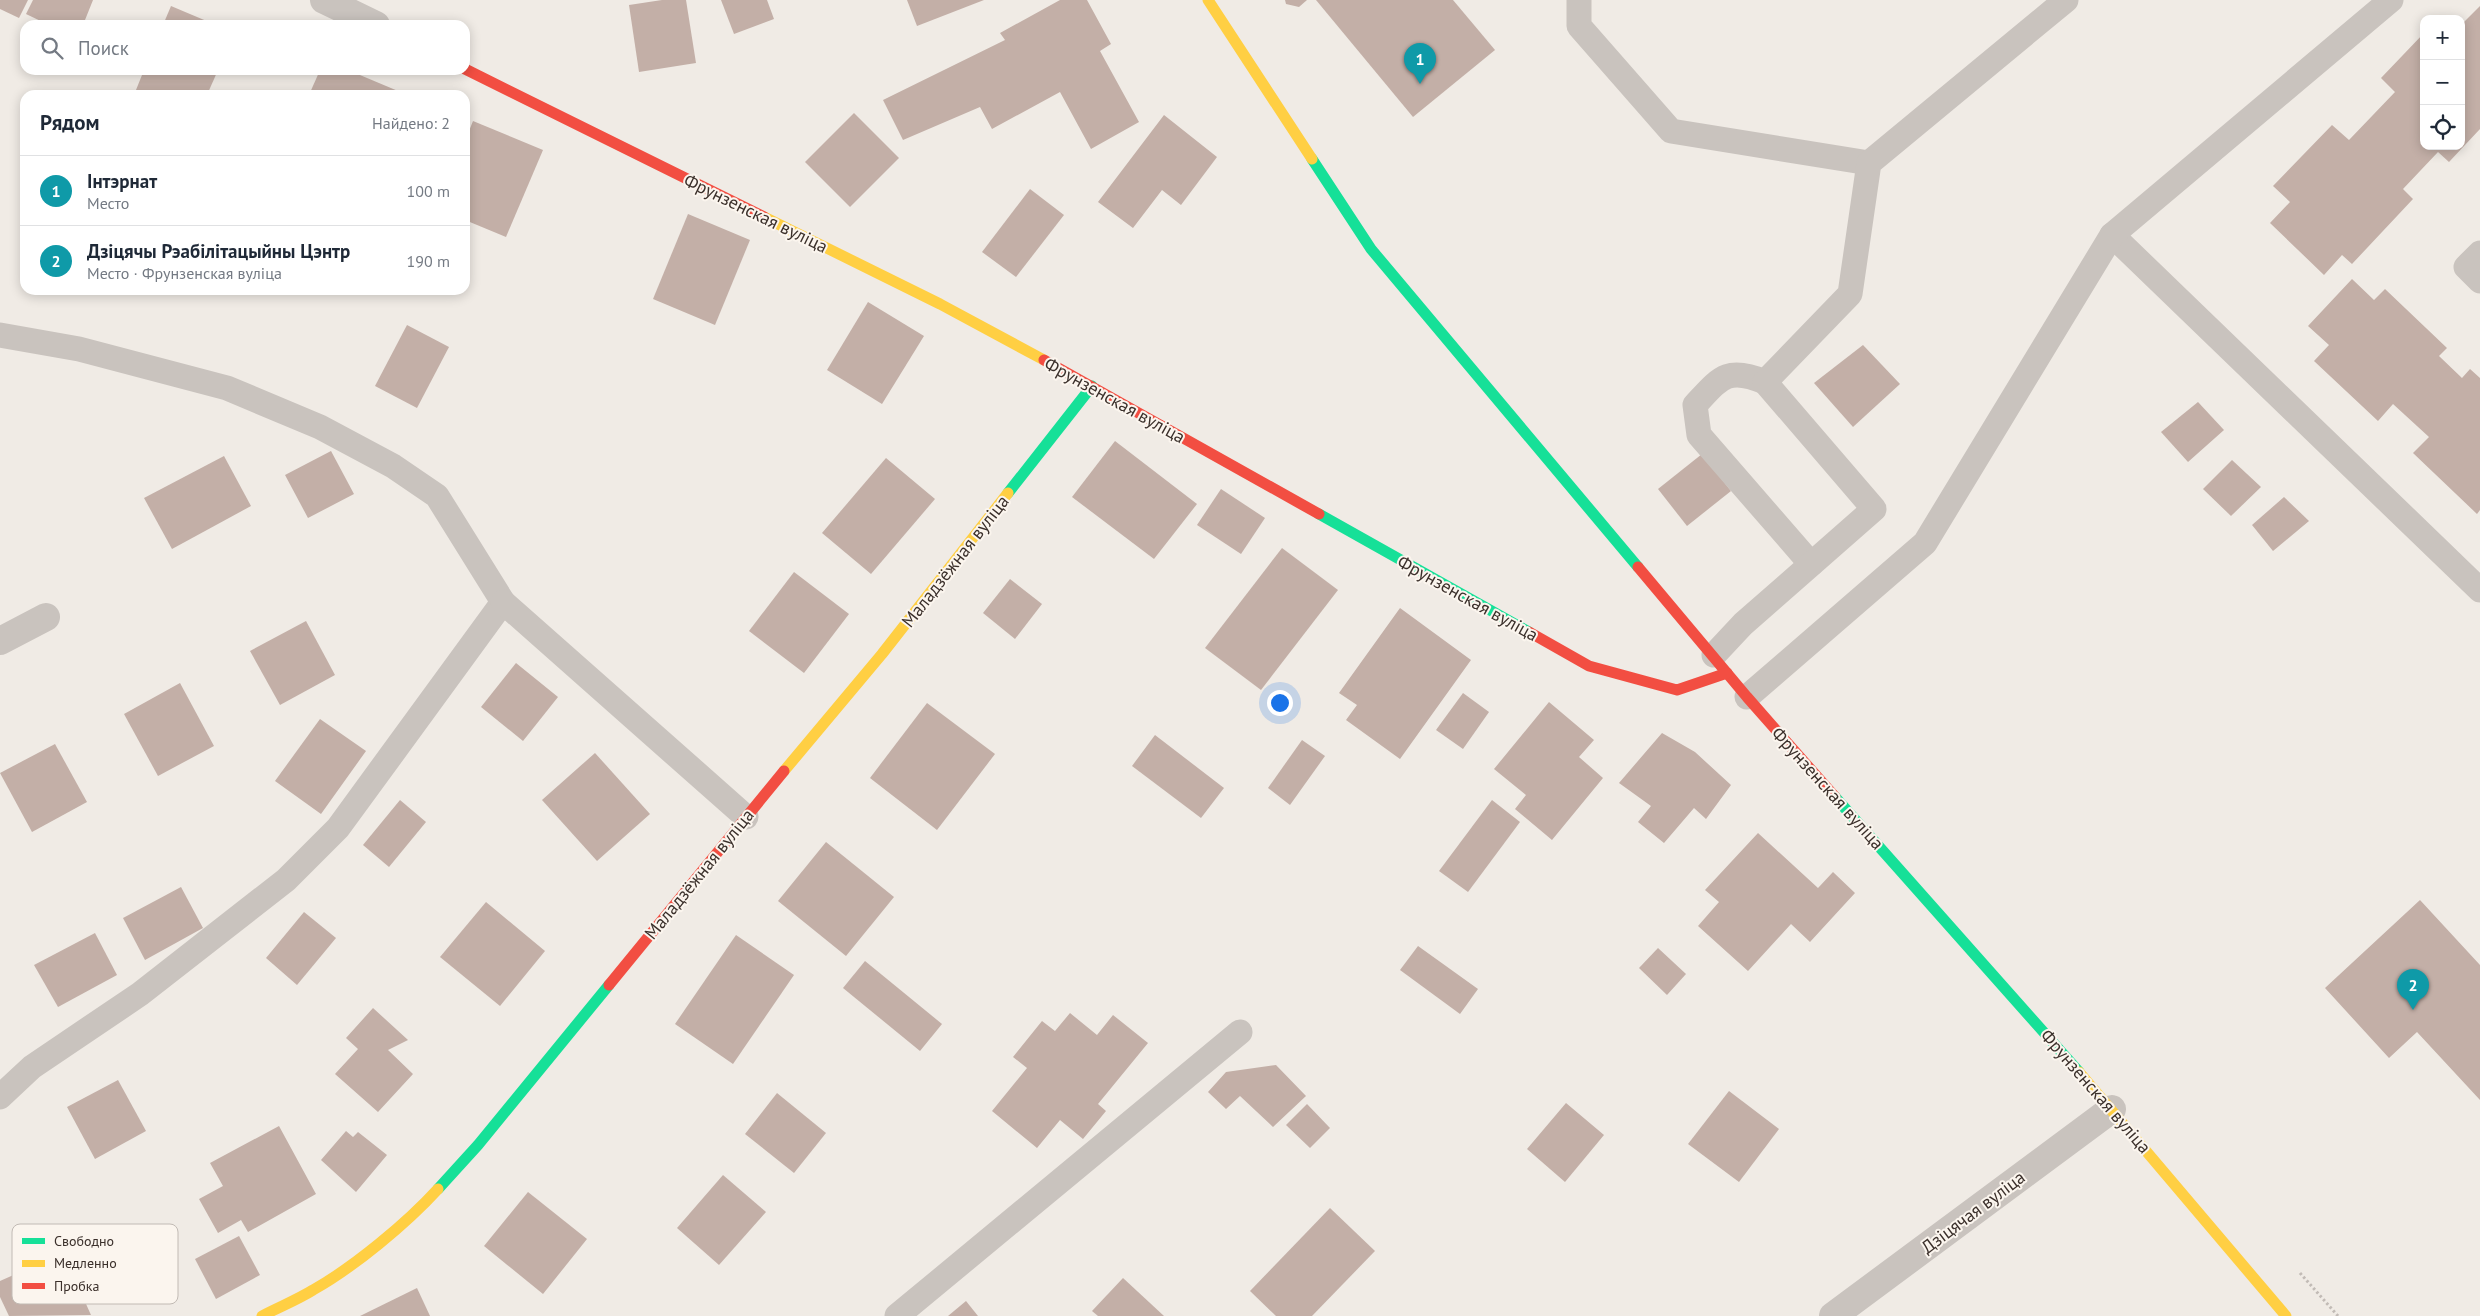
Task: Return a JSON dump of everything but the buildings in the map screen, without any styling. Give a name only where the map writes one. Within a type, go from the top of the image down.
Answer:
[{"type":"street","points":[[324,0],[366,20]]},
{"type":"street","points":[[1208,0],[1372,249],[1721,664]]},
{"type":"street","name":"Фрунзенская вуліца","points":[[470,71],[940,304],[1092,386],[1589,666],[1677,690],[1721,664],[1747,698],[2112,1109],[2286,1316]]},
{"type":"street","name":"Маладзёжная вуліца","points":[[262,1316],[321,1286],[348,1266],[420,1208],[478,1145],[746,816],[882,654],[1092,386]]},
{"type":"street","points":[[0,641],[46,617]]},
{"type":"street","name":"Дзіцячая вуліца","points":[[1833,1316],[2112,1109]]},
{"type":"lane","points":[[1579,0],[1579,26],[1671,131],[1869,163]]},
{"type":"lane","points":[[1765,382],[1850,294],[1869,163],[2066,0]]},
{"type":"lane","points":[[1747,698],[1925,543],[2112,234],[2391,0]]},
{"type":"lane","points":[[2112,234],[2480,590]]},
{"type":"lane","points":[[2480,253],[2466,267],[2480,281]]},
{"type":"lane","points":[[0,335],[79,349],[227,388],[320,427],[394,466],[437,496],[503,602],[746,816]]},
{"type":"lane","points":[[1721,664],[1743,624],[1874,509],[1765,382],[1746,374],[1720,378],[1695,405],[1699,435],[1811,564]]},
{"type":"lane","points":[[0,1097],[32,1067],[140,994],[286,880],[338,828],[503,602]]},
{"type":"lane","points":[[898,1316],[1240,1032]]},
{"type":"path","points":[[2299,1272],[2338,1316]]},
{"type":"traffic: fast","points":[[1312,159],[1371,249],[1638,567]]},
{"type":"traffic: fast","points":[[1008,493],[1092,386]]},
{"type":"traffic: fast","points":[[1319,514],[1529,632]]},
{"type":"traffic: fast","points":[[1835,797],[2079,1072]]},
{"type":"traffic: fast","points":[[438,1189],[478,1145],[609,985]]},
{"type":"traffic: slow","points":[[1208,0],[1312,159]]},
{"type":"traffic: slow","points":[[764,217],[940,304],[1044,360]]},
{"type":"traffic: slow","points":[[784,771],[882,654],[1008,493]]},
{"type":"traffic: slow","points":[[2079,1072],[2286,1316]]},
{"type":"traffic: slow","points":[[262,1316],[307,1294],[362,1257],[396,1230],[438,1189]]},
{"type":"traffic: jam","points":[[470,71],[764,217]]},
{"type":"traffic: jam","points":[[1044,360],[1319,514]]},
{"type":"traffic: jam","points":[[1638,567],[1747,697],[1835,797]]},
{"type":"traffic: jam","points":[[1529,632],[1589,666],[1677,690],[1727,673]]},
{"type":"traffic: jam","points":[[609,985],[784,771]]},
{"type":"place","name":"Інтэрнат","points":[[1420,84]]},
{"type":"place","name":"Дзіцячы Рэабілітацыйны Цэнтр","points":[[2413,1010]]}]
